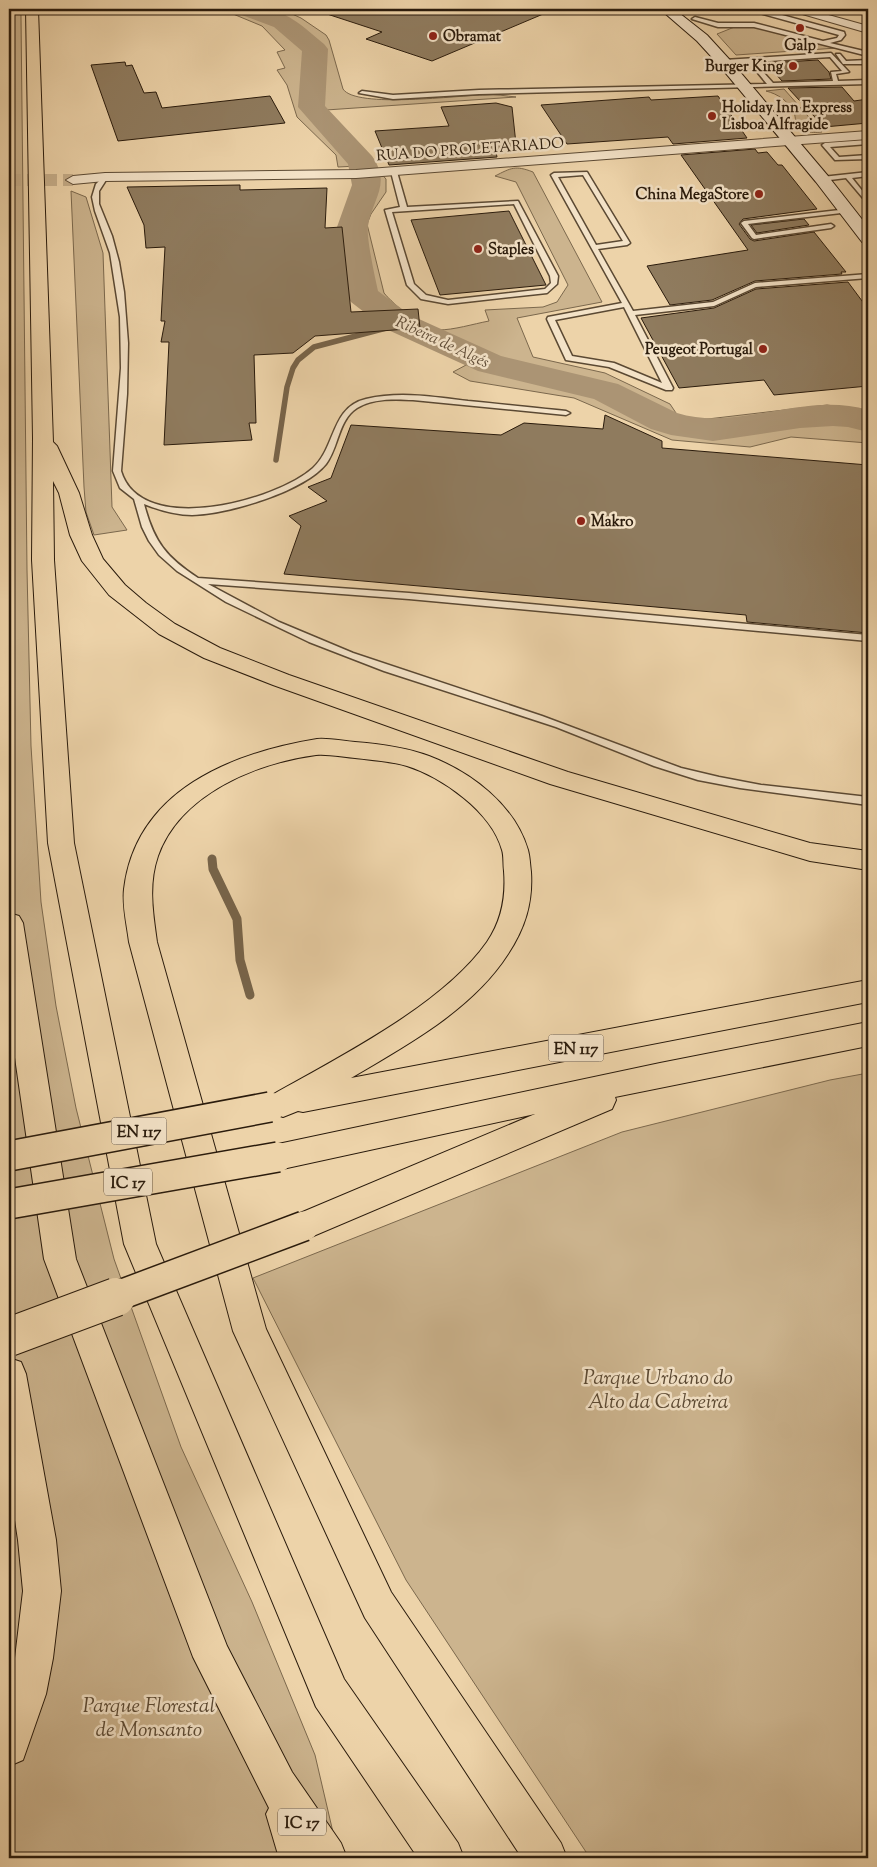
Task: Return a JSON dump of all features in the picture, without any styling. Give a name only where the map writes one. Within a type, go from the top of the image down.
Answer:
[{"type":"highway","name":"IC 17","points":[[32,9],[43,438],[43,560],[61,843],[140,1244],[330,1693],[443,1858]]},
{"type":"highway","points":[[43,438],[69,493],[81,535],[93,561],[117,590],[138,608],[167,629],[212,653],[281,680],[559,778],[810,852],[868,860]]},
{"type":"highway","points":[[277,1106],[370,1053],[447,1002],[495,952],[507,933],[519,902],[515,849],[501,822],[481,798],[452,777],[420,762],[374,752],[319,747],[278,754],[238,767],[208,782],[177,804],[158,830],[145,858],[138,889],[143,942],[250,1330],[378,1605],[546,1858]]},
{"type":"highway","name":"IC 17","points":[[9,923],[60,1259],[212,1658],[278,1786],[326,1858]]},
{"type":"highway","name":"EN 117","points":[[9,1156],[868,991]]},
{"type":"highway","name":"EN 117","points":[[9,1204],[278,1157],[660,1075],[868,1034]]},
{"type":"highway","points":[[9,1337],[304,1226],[660,1075]]},
{"type":"highway","name":"EN 117","points":[[9,1223],[108,1186]]},
{"type":"highway","points":[[9,1374],[37,1540],[42,1591],[34,1658],[26,1694],[9,1746]]},
{"type":"highway","points":[[278,1786],[300,1858]]},
{"type":"street","points":[[666,9],[702,38],[724,62],[822,179],[868,238]]},
{"type":"street","points":[[796,9],[839,27],[868,30]]},
{"type":"street","points":[[691,14],[702,38]]},
{"type":"street","name":"RUA DO PROLETARIADO","points":[[73,180],[105,177],[356,174],[791,142],[848,140],[868,135]]},
{"type":"lane","points":[[758,9],[758,11],[839,27],[842,33],[839,38],[823,42]]},
{"type":"lane","points":[[691,14],[718,25],[754,25],[868,54]]},
{"type":"lane","points":[[848,48],[838,55],[845,63],[868,62]]},
{"type":"lane","points":[[724,62],[831,55],[846,72],[833,73],[836,84]]},
{"type":"lane","points":[[750,60],[771,85]]},
{"type":"lane","points":[[362,93],[393,96],[868,82]]},
{"type":"lane","points":[[868,142],[848,140],[825,146],[837,159],[868,157]]},
{"type":"lane","points":[[389,172],[404,209]]},
{"type":"lane","points":[[594,247],[627,243],[585,173],[554,175],[594,247],[626,304],[631,313],[669,388],[611,364],[569,358],[551,319],[626,304]]},
{"type":"lane","points":[[822,179],[868,174]]},
{"type":"lane","points":[[847,176],[868,202]]},
{"type":"lane","points":[[105,177],[98,184],[95,200],[99,216],[108,234],[116,265],[124,314],[125,375],[117,470],[126,490],[138,497],[168,509],[193,512],[237,504],[281,489],[303,479],[316,469],[333,446],[341,419],[355,405],[366,401],[411,397],[566,413]]},
{"type":"lane","points":[[516,202],[554,276],[555,283],[547,291],[462,301],[448,302],[424,297],[411,285],[388,210],[404,209],[516,202]]},
{"type":"lane","points":[[831,226],[754,237],[744,223],[848,211]]},
{"type":"lane","points":[[787,218],[797,231]]},
{"type":"lane","points":[[631,313],[714,304],[724,301],[745,288],[754,286],[868,276]]},
{"type":"lane","points":[[138,497],[147,527],[160,552],[193,580],[278,626],[328,647],[542,719],[647,761],[699,776],[757,788],[868,801]]},
{"type":"lane","points":[[193,580],[409,596],[868,638]]},
{"type":"green space","name":"Parque Florestal de Monsanto","points":[[9,9],[21,9],[27,570],[31,746],[41,902],[56,1006],[76,1108],[114,1259],[181,1447],[252,1602],[315,1755],[339,1858],[9,1858]]},
{"type":"green space","points":[[221,9],[281,9],[301,18],[326,35],[343,89],[352,95],[387,100],[489,95],[516,97],[326,110],[363,148],[360,150],[386,179],[386,192],[371,214],[367,224],[384,293],[401,310],[424,326],[438,330],[450,329],[489,321],[485,310],[543,307],[557,302],[568,285],[516,182],[495,176],[513,168],[527,170],[533,172],[602,302],[517,318],[533,357],[605,373],[670,404],[682,422],[827,405],[868,411],[868,443],[791,437],[750,447],[672,440],[574,398],[470,381],[453,372],[468,364],[403,329],[399,331],[349,295],[342,223],[363,179],[358,166],[338,167],[336,155],[297,117],[287,85],[277,70],[285,68],[277,52],[285,50],[262,26]]},
{"type":"green space","points":[[737,26],[751,26],[837,48],[736,55],[717,34]]},
{"type":"green space","points":[[784,89],[822,132],[810,132],[800,128],[789,104],[779,96],[766,91]]},
{"type":"green space","points":[[71,191],[86,197],[103,253],[112,507],[127,530],[94,535],[86,512],[84,487]]},
{"type":"green space","name":"Parque Urbano do Alto da Cabreira","points":[[868,1073],[868,1858],[590,1858],[406,1580],[253,1278],[622,1132],[830,1080]]},
{"type":"building","name":"Obramat","points":[[324,9],[555,9],[432,61],[366,39],[382,32],[324,13]]},
{"type":"building","points":[[818,60],[829,72],[831,79],[782,81],[766,63]]},
{"type":"building","points":[[125,62],[126,66],[132,65],[144,93],[156,92],[162,108],[270,96],[285,123],[118,141],[91,65]]},
{"type":"building","points":[[842,87],[854,101],[868,99],[868,123],[824,127],[788,88]]},
{"type":"building","points":[[718,96],[747,138],[673,144],[668,137],[567,144],[541,105],[649,97],[651,100]]},
{"type":"building","points":[[496,103],[512,107],[516,144],[496,152],[497,157],[389,165],[375,131],[449,126],[441,107]]},
{"type":"building","points":[[755,149],[758,153],[767,152],[778,165],[782,165],[817,209],[743,219],[739,224],[750,239],[754,241],[814,232],[846,272],[841,272],[842,274],[755,281],[712,300],[670,305],[647,266],[748,250],[681,155]]},
{"type":"building","points":[[240,185],[240,190],[327,188],[325,228],[342,227],[351,312],[418,309],[420,328],[315,336],[293,353],[254,355],[256,423],[249,423],[252,440],[164,445],[169,342],[161,342],[165,321],[161,321],[165,247],[146,248],[144,225],[127,187]]},
{"type":"building","points":[[509,211],[546,285],[440,295],[411,220]]},
{"type":"building","points":[[804,219],[809,225],[757,233],[751,225]]},
{"type":"building","name":"Peugeot Portugal","points":[[848,282],[868,309],[868,386],[774,395],[764,380],[679,388],[641,318],[714,308],[756,289]]},
{"type":"building","name":"Makro","points":[[605,415],[662,441],[662,448],[868,465],[868,633],[747,622],[746,615],[284,574],[301,526],[289,516],[327,501],[308,487],[331,478],[351,425],[501,435],[524,423],[603,429]]},
{"type":"waterway","name":"Ribeira de Algés","points":[[248,9],[283,22],[315,49],[311,107],[362,162],[367,185],[352,227],[362,295],[398,322],[490,364],[606,391],[664,421],[684,427],[713,430],[800,417],[833,415],[851,416],[868,421]]},
{"type":"waterway","points":[[276,460],[287,387],[293,368],[298,360],[314,347],[390,327]]},
{"type":"waterway","points":[[212,859],[213,869],[237,919],[240,960],[250,995]]},
{"type":"tunnel","points":[[9,180],[73,180]]},
{"type":"place","name":"Galp","points":[[800,28]]},
{"type":"place","name":"Obramat","points":[[433,36]]},
{"type":"place","name":"Burger King","points":[[793,66]]},
{"type":"place","name":"Holiday Inn Express Lisboa Alfragide","points":[[712,116]]},
{"type":"place","name":"China MegaStore","points":[[759,194]]},
{"type":"place","name":"Staples","points":[[478,249]]},
{"type":"place","name":"Peugeot Portugal","points":[[763,349]]},
{"type":"place","name":"Makro","points":[[581,521]]}]
